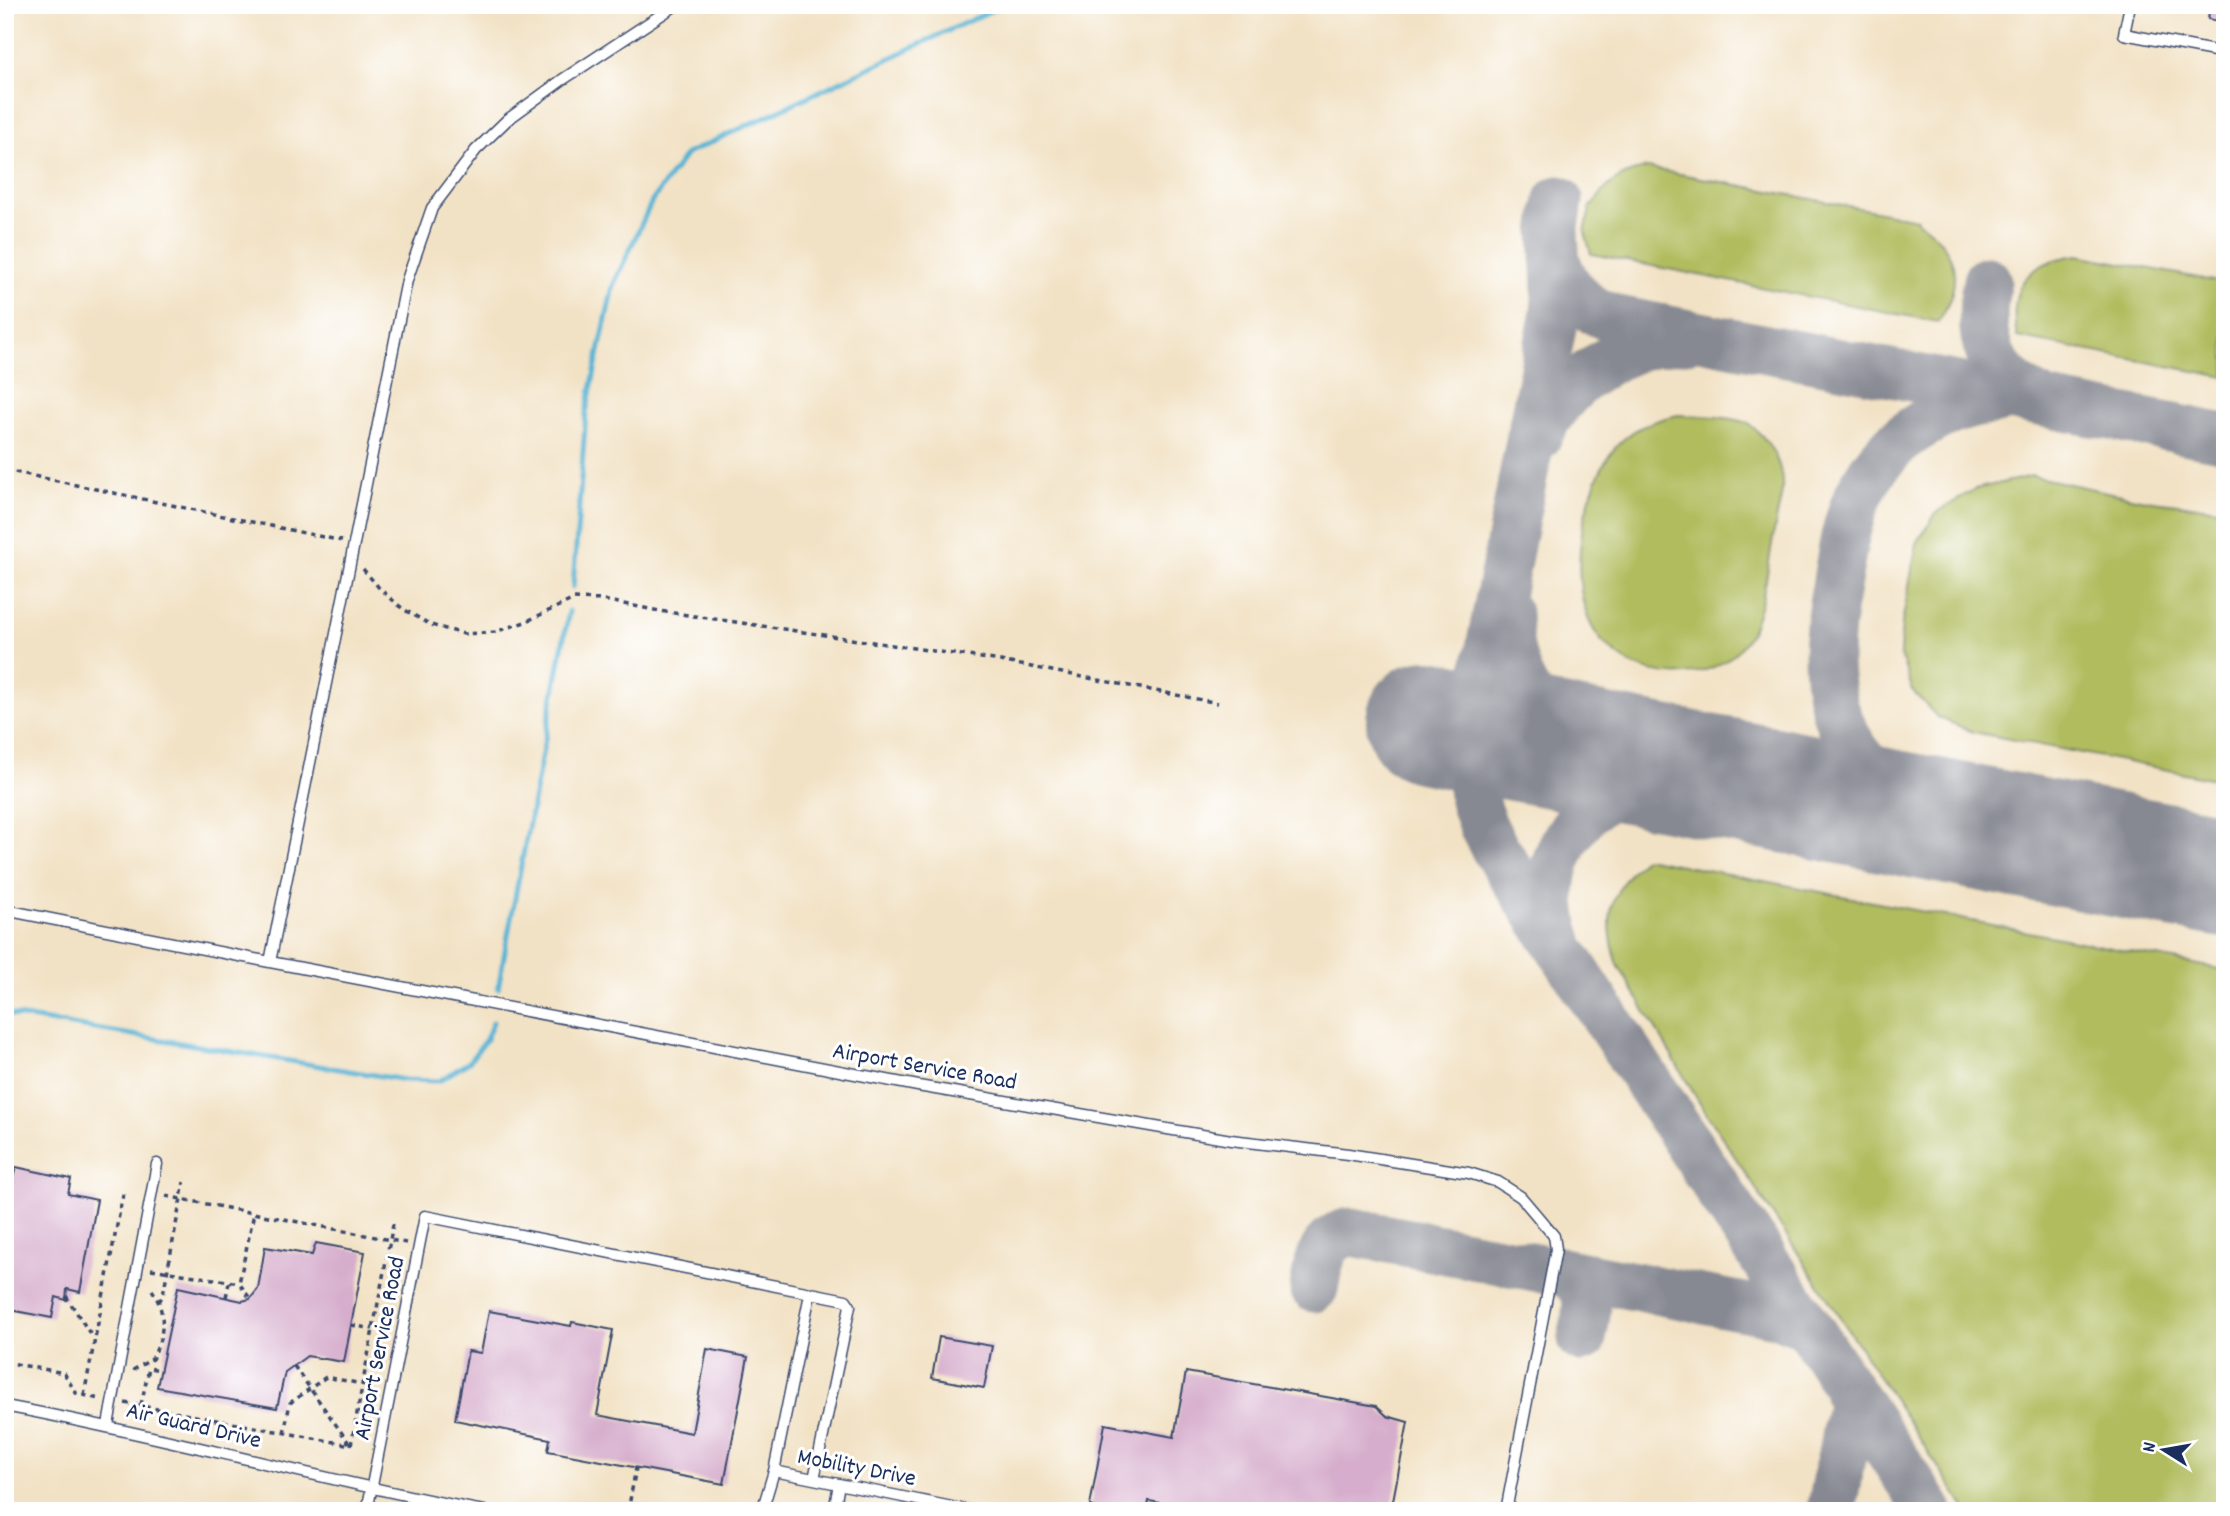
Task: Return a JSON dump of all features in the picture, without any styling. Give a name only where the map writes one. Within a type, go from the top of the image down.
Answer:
[{"type":"lane","points":[[270,962],[407,280],[432,208],[476,150],[506,121],[562,80],[676,5]]},
{"type":"lane","points":[[2130,5],[2124,34],[2225,53]]},
{"type":"lane","name":"Airport Service Road","points":[[5,910],[918,1086],[1231,1140],[1348,1154],[1469,1173],[1498,1182],[1521,1197],[1554,1236],[1556,1249],[1506,1511]]},
{"type":"lane","points":[[108,1426],[157,1164]]},
{"type":"lane","name":"Airport Service Road","points":[[367,1511],[425,1216],[810,1294]]},
{"type":"lane","points":[[774,1471],[810,1294],[846,1300],[850,1306],[814,1479]]},
{"type":"lane","name":"Air Guard Drive","points":[[5,1406],[108,1426],[372,1488]]},
{"type":"lane","name":"Mobility Drive","points":[[762,1511],[774,1471],[972,1511]]},
{"type":"lane","points":[[834,1511],[839,1484]]},
{"type":"lane","points":[[372,1488],[429,1506],[484,1511]]},
{"type":"path","points":[[5,470],[354,543]]},
{"type":"path","points":[[363,568],[380,589],[403,609],[431,625],[464,634],[495,632],[525,622],[574,599],[603,600],[660,611],[995,660],[1218,703]]},
{"type":"path","points":[[159,1302],[163,1295],[184,1182]]},
{"type":"path","points":[[84,1395],[124,1189]]},
{"type":"path","points":[[166,1196],[406,1243]]},
{"type":"path","points":[[248,1297],[239,1283],[254,1213]]},
{"type":"path","points":[[351,1445],[393,1224]]},
{"type":"path","points":[[151,1269],[239,1283]]},
{"type":"path","points":[[226,1297],[229,1283]]},
{"type":"path","points":[[150,1288],[163,1311],[161,1334],[147,1366],[141,1405],[351,1445]]},
{"type":"path","points":[[66,1296],[89,1332],[96,1333]]},
{"type":"path","points":[[351,1325],[373,1329]]},
{"type":"path","points":[[5,1362],[64,1373],[76,1393],[101,1399]]},
{"type":"path","points":[[131,1371],[147,1366],[161,1370]]},
{"type":"path","points":[[294,1366],[351,1445]]},
{"type":"path","points":[[284,1433],[290,1403],[309,1387],[326,1377],[362,1384]]},
{"type":"path","points":[[628,1511],[636,1468]]},
{"type":"green space","points":[[1648,168],[1917,219],[1931,231],[1949,254],[1954,279],[1947,307],[1938,322],[1591,254],[1585,232],[1591,205],[1593,206],[1603,191],[1616,180]]},
{"type":"green space","points":[[2078,255],[2225,283],[2225,377],[2017,337],[2015,304],[2018,290],[2025,280],[2046,264]]},
{"type":"green space","points":[[1678,415],[1726,418],[1750,425],[1773,451],[1780,467],[1782,489],[1765,587],[1757,617],[1744,643],[1732,656],[1718,665],[1702,671],[1668,674],[1635,665],[1604,643],[1590,623],[1582,598],[1579,569],[1587,508],[1609,456],[1637,429]]},
{"type":"green space","points":[[2032,476],[2145,500],[2225,510],[2225,781],[1973,732],[1937,717],[1913,691],[1900,654],[1902,623],[1917,543],[1936,513],[1975,489]]},
{"type":"green space","points":[[1645,858],[2225,970],[2225,1511],[1967,1511],[1699,1102],[1618,965],[1610,933],[1612,906],[1623,882]]},
{"type":"building","points":[[2210,5],[2225,5],[2225,22],[2208,19]]},
{"type":"building","points":[[16,1167],[71,1179],[68,1194],[97,1200],[80,1292],[67,1289],[66,1300],[56,1297],[52,1318],[5,1309],[5,1208]]},
{"type":"building","points":[[316,1243],[365,1252],[344,1362],[307,1356],[285,1372],[277,1408],[157,1387],[178,1287],[242,1301],[250,1299],[258,1289],[265,1247],[312,1255]]},
{"type":"building","points":[[489,1311],[571,1326],[572,1322],[613,1330],[597,1415],[692,1433],[707,1349],[748,1357],[724,1484],[548,1451],[550,1439],[455,1420],[468,1351],[481,1353]]},
{"type":"building","points":[[939,1337],[992,1346],[984,1388],[932,1378]]},
{"type":"building","points":[[1186,1372],[1376,1406],[1387,1416],[1408,1422],[1391,1511],[1203,1511],[1149,1501],[1147,1511],[1106,1511],[1090,1506],[1105,1424],[1174,1437]]},
{"type":"waterway","points":[[573,587],[586,413],[613,286],[652,201],[686,154],[1003,5]]},
{"type":"waterway","points":[[498,988],[569,611]]},
{"type":"waterway","points":[[5,1014],[405,1080],[439,1081],[469,1062],[486,1039],[493,1022]]},
{"type":"taxiway","points":[[1559,200],[1554,233],[1557,284],[1555,312],[1474,731],[1471,779],[1476,806],[1496,850],[1929,1511]]},
{"type":"taxiway","points":[[1555,258],[1565,281],[1578,298],[1595,311],[1618,320],[2225,438]]},
{"type":"taxiway","points":[[1987,281],[1983,320],[1990,353],[2009,380],[2042,401]]},
{"type":"taxiway","points":[[1537,437],[1562,399],[1598,368],[1640,347],[1685,339]]},
{"type":"taxiway","points":[[1997,400],[1953,410],[1913,430],[1880,460],[1867,479],[1846,531],[1829,633],[1829,679],[1840,723],[1850,743],[1881,779],[1936,812],[2020,836]]},
{"type":"taxiway","points":[[1507,613],[1509,642],[1515,668],[1538,708],[1555,724],[1575,737],[1625,760]]},
{"type":"taxiway","points":[[1559,941],[1551,893],[1554,870],[1573,828],[1588,811],[1607,797],[1630,786],[1656,779],[1700,774]]},
{"type":"taxiway","points":[[1314,1288],[1323,1252],[1334,1239],[1352,1232],[1781,1314],[1802,1323],[1811,1331]]},
{"type":"taxiway","points":[[1559,1271],[1571,1276],[1584,1290],[1587,1307],[1582,1338]]},
{"type":"taxiway","points":[[1832,1506],[1851,1406],[1846,1385]]},
{"type":"runway","points":[[1428,722],[2225,876]]}]
